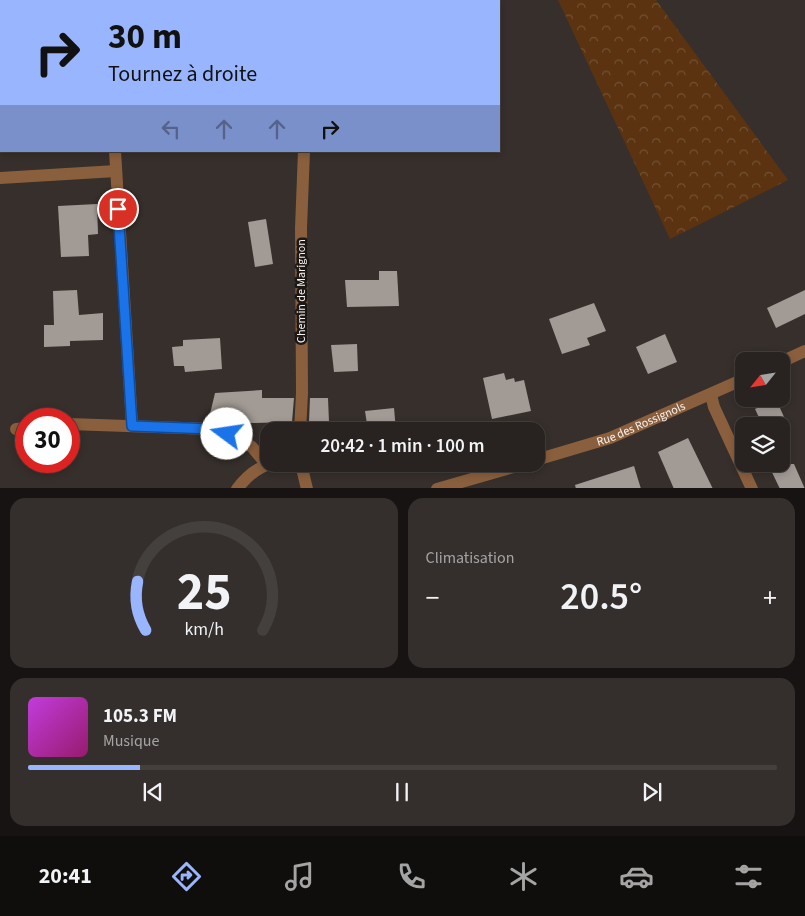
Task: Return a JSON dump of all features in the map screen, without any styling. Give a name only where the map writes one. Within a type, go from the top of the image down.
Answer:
[{"type":"street","points":[[115,152],[132,426]]},
{"type":"street","name":"Chemin de Marignon","points":[[300,422],[301,228],[304,152]]},
{"type":"street","points":[[0,178],[116,171]]},
{"type":"street","points":[[790,358],[805,351]]},
{"type":"street","name":"Rue des Rossignols","points":[[545,457],[610,438],[735,383]]},
{"type":"street","points":[[711,394],[714,407],[752,488]]},
{"type":"street","points":[[80,424],[212,429],[240,439],[260,455]]},
{"type":"street","points":[[237,488],[246,477],[260,469]]},
{"type":"street","points":[[304,472],[308,488]]},
{"type":"street","points":[[437,488],[495,472]]},
{"type":"green space","points":[[558,0],[656,0],[788,180],[670,239]]},
{"type":"building","points":[[97,204],[98,234],[88,235],[89,256],[61,257],[58,206]]},
{"type":"building","points":[[266,219],[273,264],[255,267],[248,222]]},
{"type":"building","points":[[379,271],[397,271],[399,306],[347,307],[345,280],[379,280]]},
{"type":"building","points":[[77,290],[79,315],[103,313],[103,340],[70,341],[70,346],[44,347],[44,325],[54,325],[53,291]]},
{"type":"building","points":[[805,290],[805,314],[776,328],[767,308]]},
{"type":"building","points":[[594,303],[606,331],[587,338],[590,345],[562,354],[549,319]]},
{"type":"building","points":[[665,334],[677,362],[648,374],[636,347]]},
{"type":"building","points":[[220,338],[222,369],[185,372],[184,366],[174,366],[172,347],[183,346],[183,340]]},
{"type":"building","points":[[357,344],[358,371],[334,372],[331,345]]},
{"type":"building","points":[[504,373],[506,380],[514,378],[515,382],[524,380],[531,411],[492,419],[483,378]]},
{"type":"building","points":[[262,390],[262,398],[294,398],[292,422],[251,423],[210,414],[215,393]]},
{"type":"building","points":[[310,398],[328,398],[329,422],[309,422]]},
{"type":"building","points":[[394,408],[395,422],[367,422],[365,411]]},
{"type":"building","points":[[780,408],[784,417],[759,417],[755,409]]},
{"type":"building","points":[[688,438],[713,488],[674,488],[658,452]]},
{"type":"building","points":[[790,464],[794,464],[805,488],[780,488],[772,472],[790,472]]},
{"type":"building","points":[[634,466],[641,488],[576,488],[575,485]]},
{"type":"route","points":[[118,209],[132,426],[212,429],[227,434]]}]
